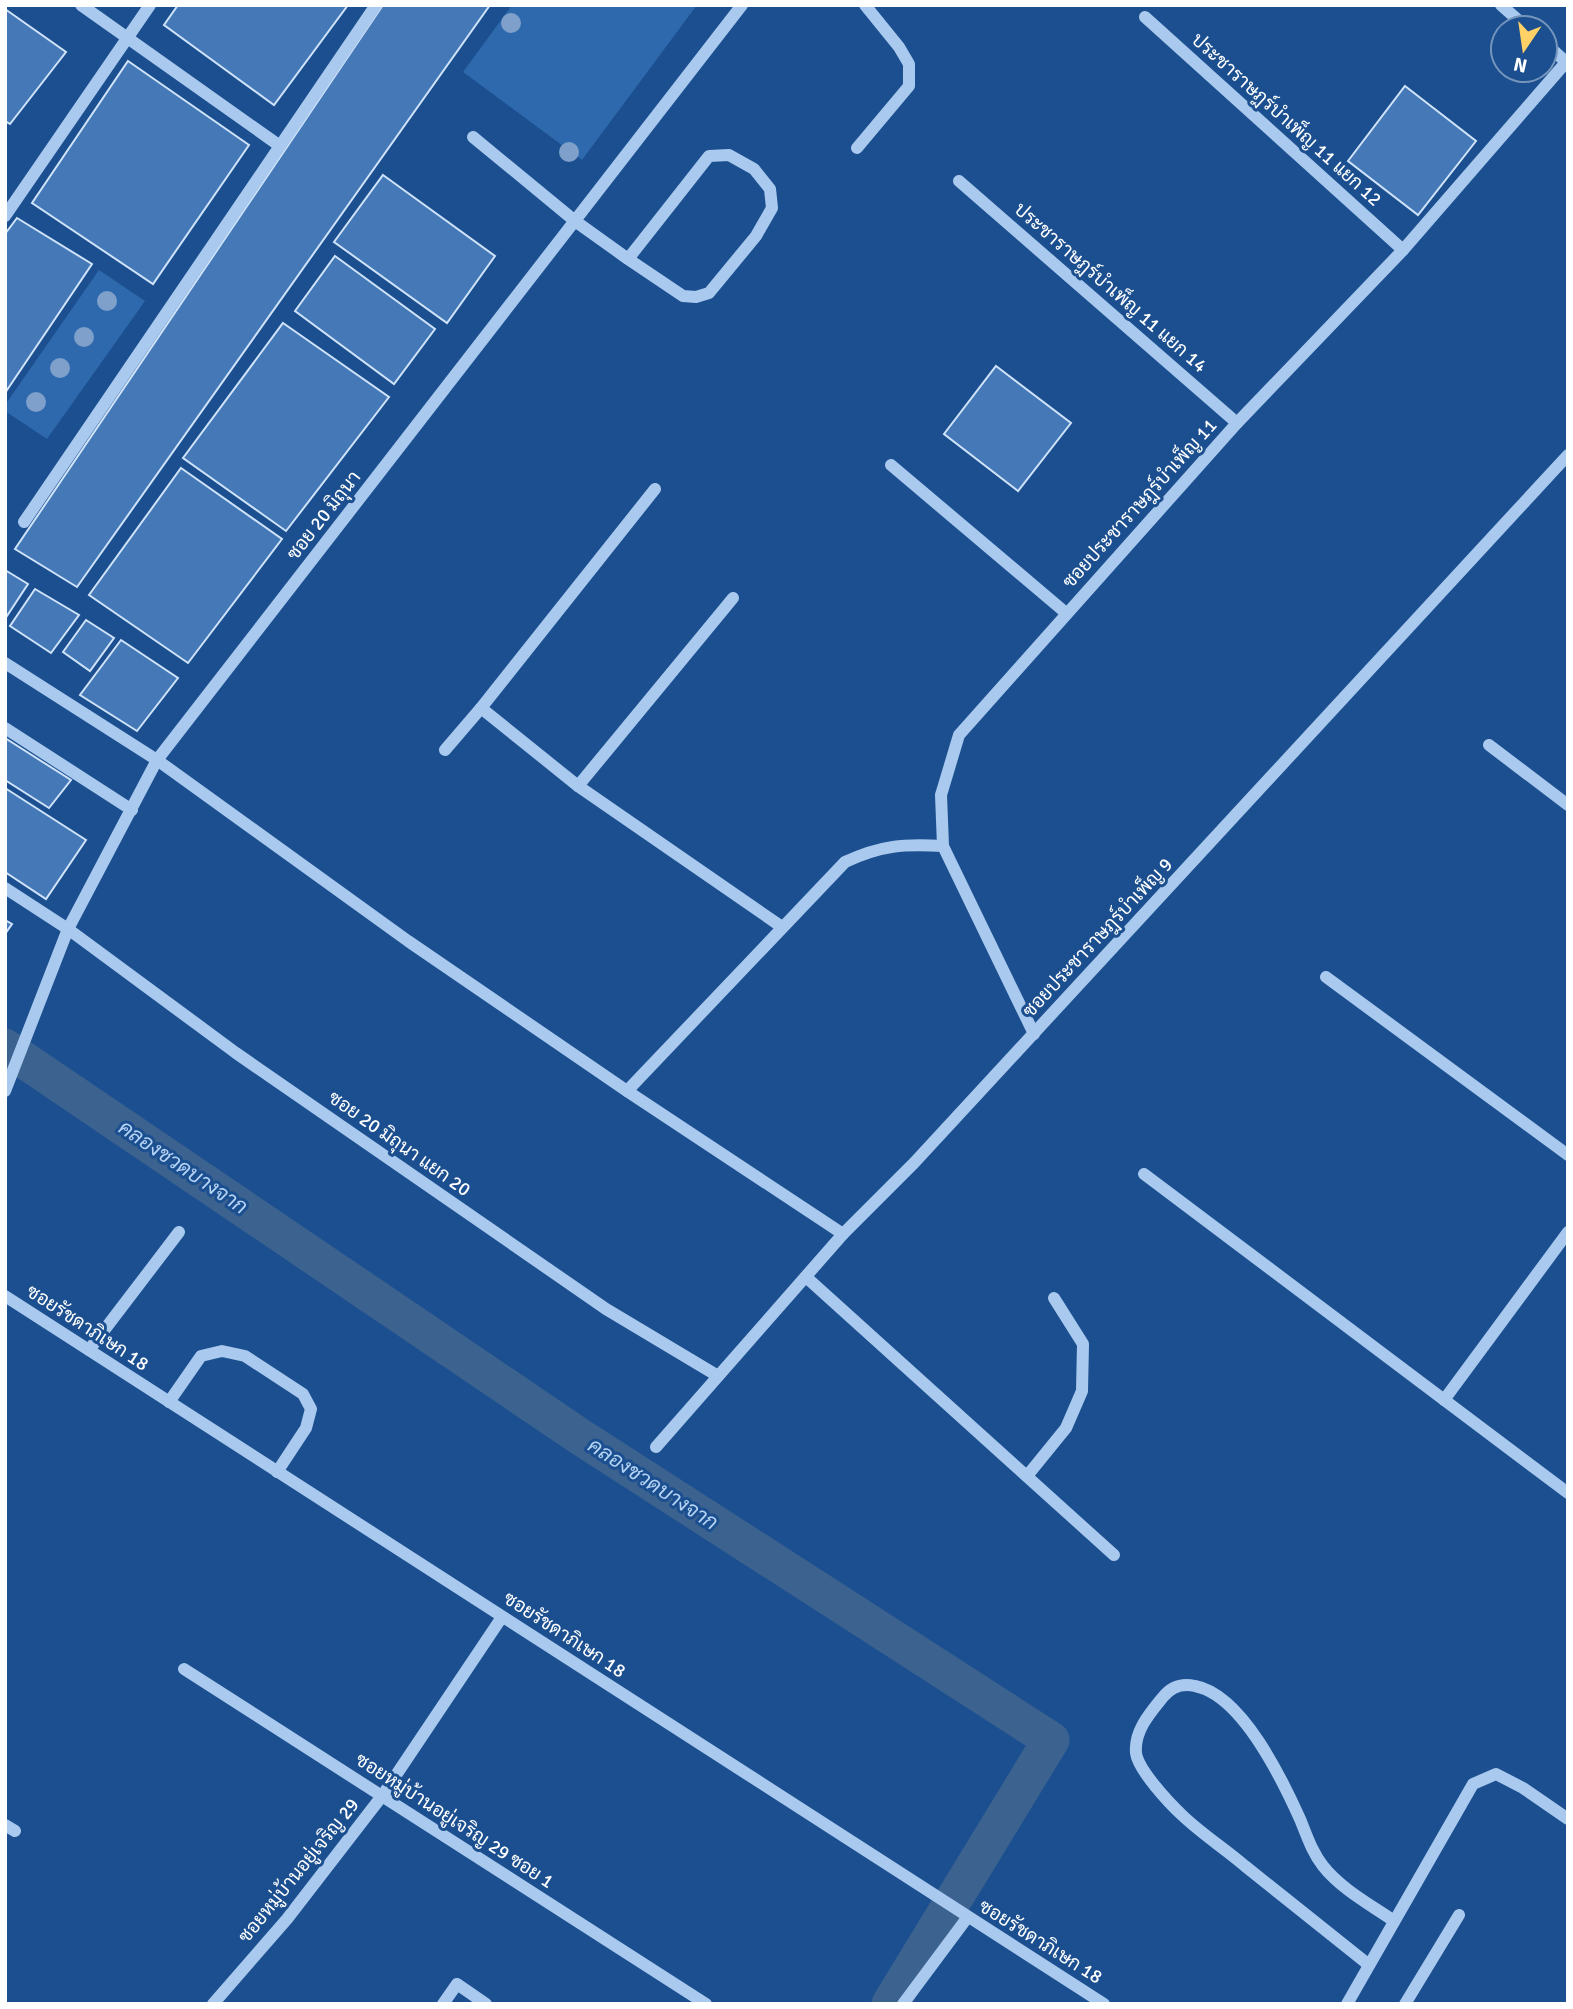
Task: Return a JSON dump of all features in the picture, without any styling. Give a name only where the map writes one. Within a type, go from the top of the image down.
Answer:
[{"type":"street","points":[[81,5],[279,146]]},
{"type":"street","points":[[5,216],[150,5]]},
{"type":"street","points":[[24,522],[376,5]]},
{"type":"street","name":"ซอย 20 มิถุนา","points":[[5,1091],[68,929],[157,760],[742,5]]},
{"type":"street","points":[[858,148],[909,86],[909,64],[899,47],[865,5]]},
{"type":"street","name":"ประชาราษฎร์บำเพ็ญ 11 แยก 12","points":[[1145,17],[1403,250]]},
{"type":"street","name":"ซอยประชาราษฎร์บำเพ็ญ 11","points":[[1034,1034],[943,846],[941,795],[959,734],[1237,423],[1403,250],[1567,61]]},
{"type":"street","points":[[473,137],[575,221],[628,259],[683,296],[696,297],[709,293],[762,227],[772,208],[770,189],[754,169],[729,155],[709,156],[628,259]]},
{"type":"street","name":"ประชาราษฎร์บำเพ็ญ 11 แยก 14","points":[[959,181],[1237,423]]},
{"type":"street","name":"ซอยประชาราษฎร์บำเพ็ญ 9","points":[[656,1447],[843,1234],[914,1163],[1568,455]]},
{"type":"street","points":[[891,465],[1066,613]]},
{"type":"street","points":[[445,750],[655,489]]},
{"type":"street","points":[[578,786],[733,598]]},
{"type":"street","points":[[5,663],[157,760],[408,941],[843,1234]]},
{"type":"street","points":[[481,708],[578,786],[782,927]]},
{"type":"street","points":[[5,728],[132,810]]},
{"type":"street","points":[[1489,745],[1568,805]]},
{"type":"street","points":[[627,1091],[845,862],[872,850],[899,845],[943,846]]},
{"type":"street","name":"ซอย 20 มิถุนา แยก 20","points":[[5,888],[68,929],[236,1053],[410,1174],[606,1308],[718,1376]]},
{"type":"street","points":[[1326,977],[1568,1155]]},
{"type":"street","points":[[1144,1174],[1568,1493]]},
{"type":"street","points":[[89,1350],[179,1232]]},
{"type":"street","points":[[1444,1401],[1568,1232]]},
{"type":"street","points":[[806,1277],[1114,1555]]},
{"type":"street","name":"ซอยรัชดาภิเษก 18","points":[[5,1296],[1104,2004]]},
{"type":"street","points":[[1027,1476],[1066,1429],[1082,1391],[1083,1344],[1054,1298]]},
{"type":"street","points":[[169,1402],[201,1356],[222,1351],[246,1356],[303,1394],[311,1409],[306,1428],[278,1472]]},
{"type":"street","name":"ซอยหมู่บ้านอยู่เจริญ 29","points":[[213,2004],[287,1919],[382,1796],[502,1617]]},
{"type":"street","name":"ซอยหมู่บ้านอยู่เจริญ 29 ซอย 1","points":[[184,1669],[706,2004]]},
{"type":"street","points":[[1369,1965],[1183,1816],[1143,1770],[1136,1754],[1138,1736],[1145,1720],[1166,1693],[1182,1684],[1199,1686],[1222,1698],[1244,1722],[1269,1759],[1324,1867],[1394,1922]]},
{"type":"street","points":[[1347,2004],[1473,1784],[1496,1774],[1523,1788],[1568,1819]]},
{"type":"street","points":[[903,2004],[962,1914]]},
{"type":"street","points":[[1405,2004],[1459,1915]]},
{"type":"street","points":[[443,2004],[457,1984],[486,2004]]},
{"type":"shaded area","points":[[512,5],[697,5],[582,160],[463,72]]},
{"type":"shaded area","points":[[99,270],[145,301],[47,439],[5,411],[5,405]]},
{"type":"building","points":[[178,5],[348,5],[274,105],[164,25]]},
{"type":"building","points":[[383,5],[490,5],[77,587],[15,549]]},
{"type":"building","points":[[5,9],[66,52],[10,124],[5,121]]},
{"type":"building","points":[[128,61],[249,145],[153,284],[32,203]]},
{"type":"building","points":[[1405,86],[1476,141],[1418,215],[1348,161]]},
{"type":"building","points":[[383,175],[495,256],[447,323],[334,242]]},
{"type":"building","points":[[17,218],[92,264],[5,393],[5,234]]},
{"type":"building","points":[[335,256],[435,329],[394,384],[295,311]]},
{"type":"building","points":[[283,323],[389,397],[286,531],[183,458]]},
{"type":"building","points":[[996,366],[1071,423],[1018,491],[944,434]]},
{"type":"building","points":[[181,468],[282,539],[188,663],[89,595]]},
{"type":"building","points":[[5,570],[28,584],[5,619]]},
{"type":"building","points":[[35,589],[79,615],[51,653],[10,626]]},
{"type":"building","points":[[86,620],[114,638],[90,671],[63,652]]},
{"type":"building","points":[[121,640],[178,678],[137,731],[80,695]]},
{"type":"building","points":[[5,738],[71,780],[49,808],[5,780]]},
{"type":"building","points":[[5,788],[86,840],[46,899],[5,872]]},
{"type":"building","points":[[5,920],[12,924],[5,934]]},
{"type":"waterway","name":"คลองชวดบางจาก","points":[[5,1047],[579,1436],[1051,1740],[890,2004]]}]
